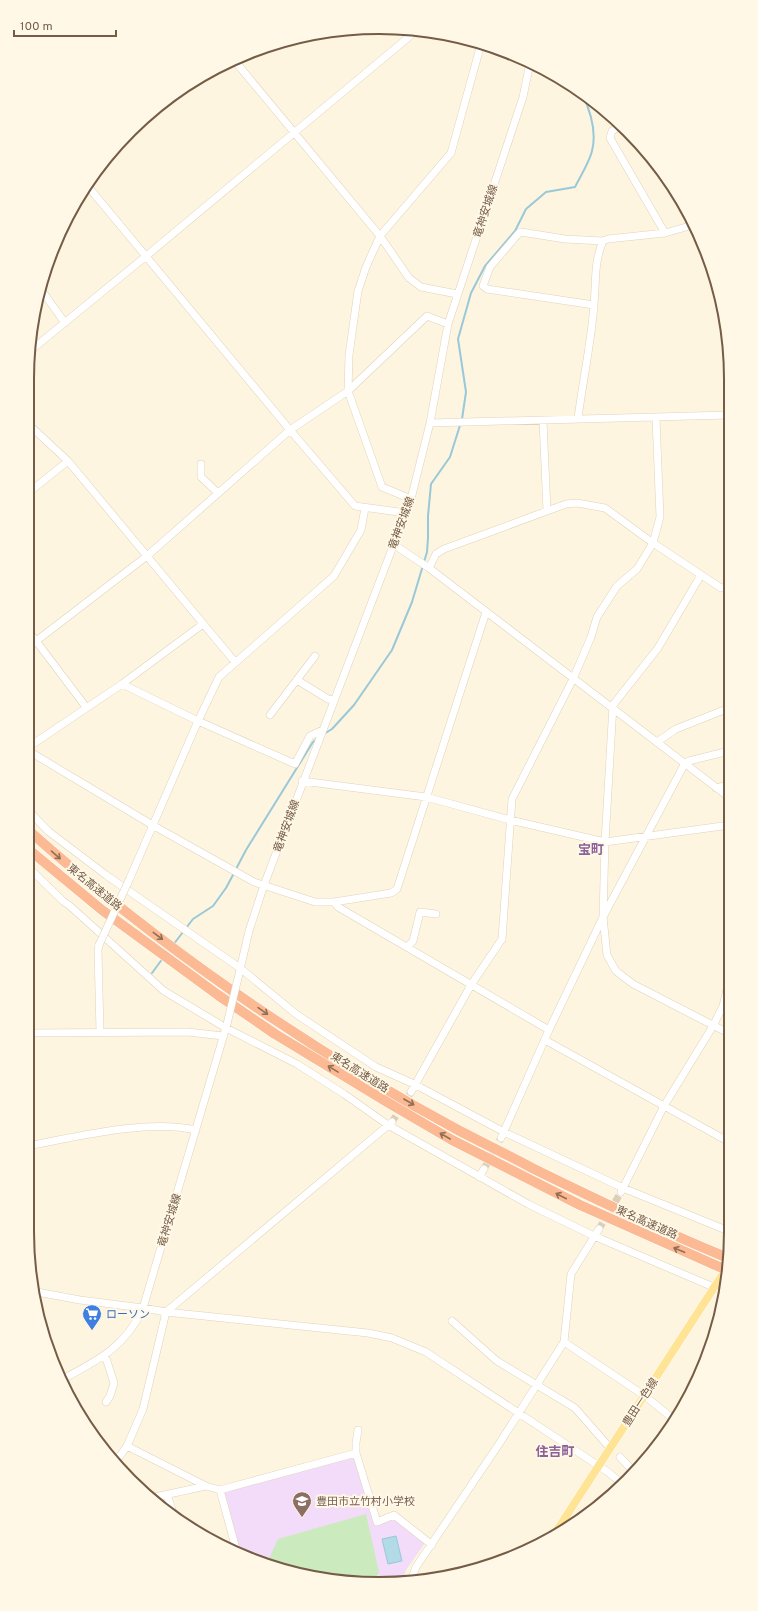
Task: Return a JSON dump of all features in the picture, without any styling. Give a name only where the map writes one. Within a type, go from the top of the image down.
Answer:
[{"type":"highway","name":"東名高速道路","points":[[34,835],[72,869],[167,943],[285,1026],[378,1084],[459,1130],[579,1191],[723,1255]]},
{"type":"highway","name":"東名高速道路","points":[[34,854],[102,910],[159,952],[276,1034],[361,1086],[452,1140],[580,1205],[722,1268]]},
{"type":"main road","name":"豊田一色線","points":[[560,1526],[721,1276]]},
{"type":"street","points":[[36,346],[410,36]]},
{"type":"street","points":[[410,499],[382,487],[348,391],[349,355],[358,291],[366,267],[380,236],[451,153],[480,49]]},
{"type":"street","points":[[238,64],[380,236],[410,278],[421,287],[457,294]]},
{"type":"street","name":"竜神安城線","points":[[66,1377],[115,1348],[128,1335],[143,1308],[226,1026],[249,931],[264,885],[302,781],[406,513],[430,423],[448,324],[523,97],[529,69]]},
{"type":"street","points":[[616,129],[612,131],[610,138],[665,233]]},
{"type":"street","points":[[90,189],[145,257],[355,506],[406,513]]},
{"type":"street","points":[[594,305],[487,289],[483,286],[492,265],[519,233],[524,232],[565,239],[603,241],[608,239],[665,233],[688,226]]},
{"type":"street","points":[[578,418],[594,305],[595,273],[600,247],[603,241]]},
{"type":"street","points":[[45,295],[65,322]]},
{"type":"street","points":[[36,641],[147,556],[290,430],[348,391],[427,316],[448,324]]},
{"type":"street","points":[[430,423],[724,415]]},
{"type":"street","points":[[411,1092],[414,1084],[471,985],[502,939],[512,799],[573,679],[591,637],[597,618],[617,586],[637,569],[653,543],[660,518],[656,418]]},
{"type":"street","points":[[543,420],[547,511]]},
{"type":"street","points":[[34,429],[68,461],[235,662]]},
{"type":"street","points":[[34,488],[68,461]]},
{"type":"street","points":[[201,464],[202,477],[218,493]]},
{"type":"street","points":[[429,568],[436,554],[444,549],[570,503],[605,508],[653,543],[721,588],[724,588]]},
{"type":"street","points":[[100,1032],[99,945],[154,826],[198,721],[219,677],[334,576],[361,530],[365,508]]},
{"type":"street","points":[[393,544],[429,568],[724,794]]},
{"type":"street","points":[[701,575],[658,648],[613,705],[605,842],[603,917],[607,955],[616,971],[633,984],[724,1031]]},
{"type":"street","points":[[34,752],[154,826],[254,882],[315,902],[334,902],[391,893],[397,889],[486,612]]},
{"type":"street","points":[[34,743],[122,684],[203,624]]},
{"type":"street","points":[[34,638],[86,707]]},
{"type":"street","points":[[270,715],[315,656]]},
{"type":"street","points":[[297,680],[328,699],[334,700]]},
{"type":"street","points":[[122,684],[198,721],[295,764],[310,736],[323,730]]},
{"type":"street","points":[[657,742],[676,729],[724,710]]},
{"type":"street","points":[[503,1135],[549,1030],[603,917],[685,763],[724,751]]},
{"type":"street","points":[[302,781],[426,796],[510,820],[605,842],[724,826]]},
{"type":"street","points":[[716,788],[724,786]]},
{"type":"street","points":[[34,816],[48,831],[106,875],[240,971],[296,1014],[376,1066],[414,1084],[503,1135],[622,1190],[724,1229]]},
{"type":"street","points":[[34,873],[62,901],[70,906],[164,991],[297,1064],[479,1177],[528,1204],[596,1232],[719,1289]]},
{"type":"street","points":[[334,902],[338,907],[549,1030]]},
{"type":"street","points":[[407,947],[413,941],[420,912],[436,914]]},
{"type":"street","points":[[622,1190],[664,1106],[714,1026],[724,1002]]},
{"type":"street","points":[[34,1033],[188,1032],[223,1036]]},
{"type":"street","points":[[545,1040],[724,1139]]},
{"type":"street","points":[[118,1457],[128,1446],[143,1409],[166,1312],[390,1123]]},
{"type":"street","points":[[34,1145],[136,1128],[180,1126],[196,1130]]},
{"type":"street","points":[[479,1177],[484,1170]]},
{"type":"street","points":[[413,1575],[416,1567],[432,1545],[484,1459],[519,1412],[564,1342],[571,1274],[596,1232]]},
{"type":"street","points":[[40,1293],[80,1300],[166,1312],[368,1333],[392,1338],[426,1352],[519,1412],[599,1466],[618,1481]]},
{"type":"street","points":[[452,1321],[497,1361],[575,1408],[610,1448]]},
{"type":"street","points":[[564,1342],[645,1396],[670,1417]]},
{"type":"street","points":[[105,1355],[114,1383],[110,1396],[106,1402]]},
{"type":"street","points":[[358,1430],[356,1453],[377,1522],[394,1515],[432,1545]]},
{"type":"street","points":[[128,1446],[206,1486],[220,1490],[356,1453]]},
{"type":"street","points":[[620,1457],[630,1468]]},
{"type":"street","points":[[158,1496],[206,1486]]},
{"type":"street","points":[[220,1490],[235,1545]]},
{"type":"street","points":[[167,1494],[172,1508]]},
{"type":"shaded area","name":"豊田市立竹村小学校","points":[[354,1457],[370,1504],[375,1525],[392,1518],[396,1519],[425,1543],[406,1570],[404,1576],[379,1577],[334,1574],[290,1565],[268,1559],[239,1547],[223,1492]]},
{"type":"green space","points":[[366,1514],[379,1572],[376,1577],[334,1574],[269,1559],[278,1539]]},
{"type":"water","points":[[396,1536],[402,1561],[388,1564],[382,1539]]},
{"type":"waterway","points":[[324,734],[332,729],[354,705],[392,650],[412,602],[427,552],[431,484],[450,457],[462,419],[466,392],[458,339],[471,293],[485,266],[515,231],[526,209],[546,192],[575,187],[589,160],[593,144],[594,136],[592,121],[586,103]]},
{"type":"waterway","points":[[236,869],[246,850],[313,742],[317,739]]},
{"type":"waterway","points":[[173,945],[193,919],[213,906],[226,888],[234,873]]},
{"type":"waterway","points":[[152,973],[163,958]]},
{"type":"tunnel","points":[[392,1122],[411,1092]]},
{"type":"tunnel","points":[[484,1169],[501,1138]]},
{"type":"tunnel","points":[[599,1229],[621,1192]]},
{"type":"place","name":"ローソン","points":[[92,1331]]},
{"type":"place","name":"豊田市立竹村小学校","points":[[302,1518]]},
{"type":"district","name":"宝町","points":[[591,849]]},
{"type":"district","name":"住吉町","points":[[555,1451]]}]
